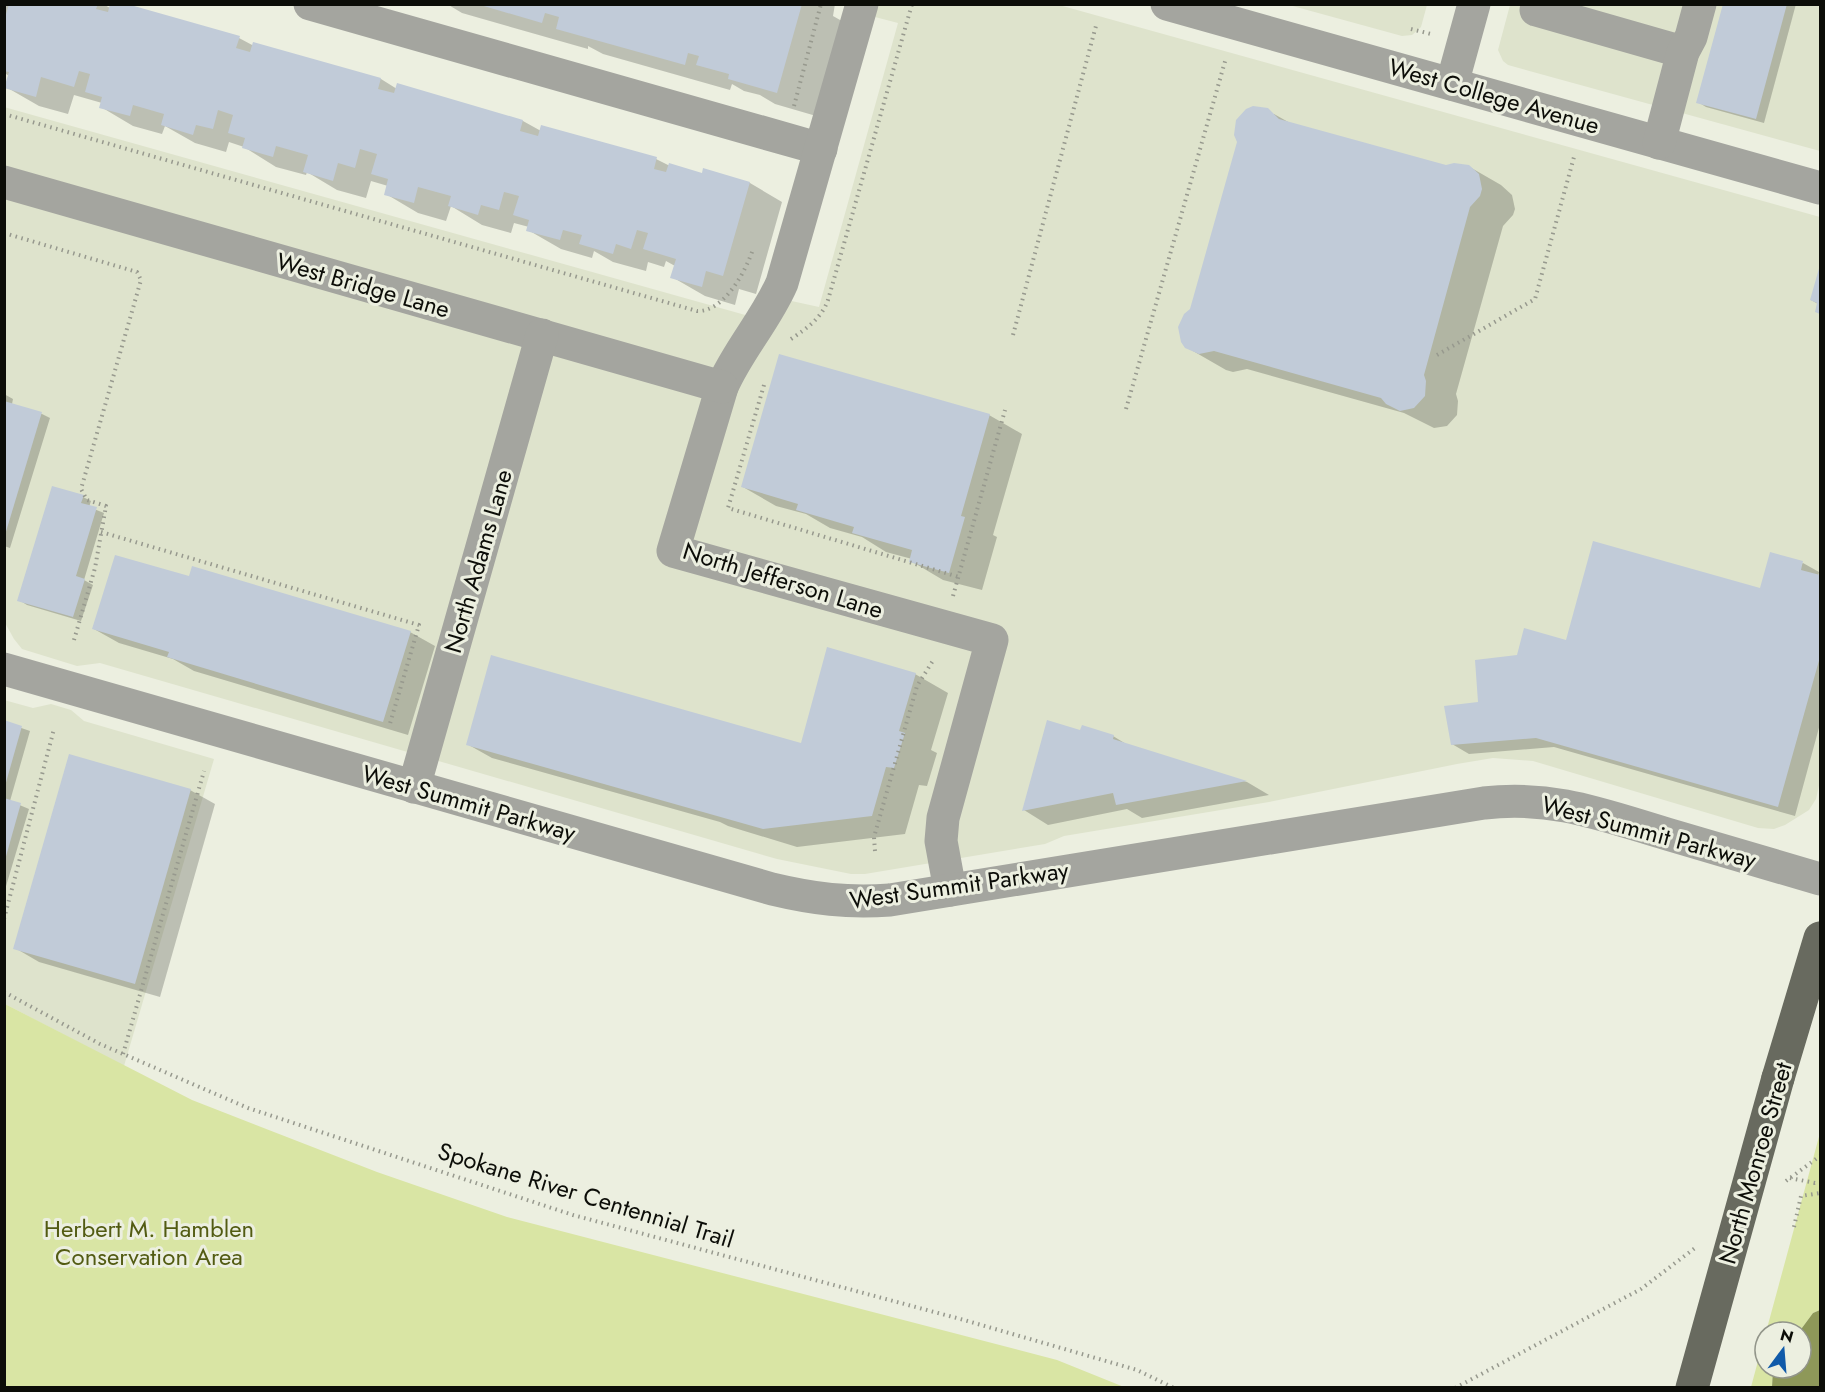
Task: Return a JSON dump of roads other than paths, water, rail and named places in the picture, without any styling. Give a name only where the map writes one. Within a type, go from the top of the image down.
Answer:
[{"type":"main road","name":"North Monroe Street","points":[[1692,1388],[1778,1078],[1821,938]]},
{"type":"street","points":[[310,4],[821,148]]},
{"type":"street","name":"North Jefferson Lane","points":[[862,4],[778,291],[760,323],[739,352],[722,387],[673,551],[992,640],[943,818],[941,841],[950,890]]},
{"type":"street","name":"West College Avenue","points":[[1167,4],[1821,188]]},
{"type":"street","points":[[1452,84],[1474,4]]},
{"type":"street","points":[[1538,4],[1536,10],[1683,52]]},
{"type":"street","points":[[1659,143],[1683,52],[1691,37],[1700,4]]},
{"type":"street","name":"West Bridge Lane","points":[[4,182],[722,387]]},
{"type":"street","name":"North Adams Lane","points":[[414,787],[542,335]]},
{"type":"street","name":"West Summit Parkway","points":[[4,669],[761,886],[805,897],[842,902],[864,902],[950,890],[1473,804],[1516,800],[1548,802],[1577,808],[1821,879]]},
{"type":"park label","name":"Herbert M. Hamblen Conservation Area","points":[[149,1242]]}]
